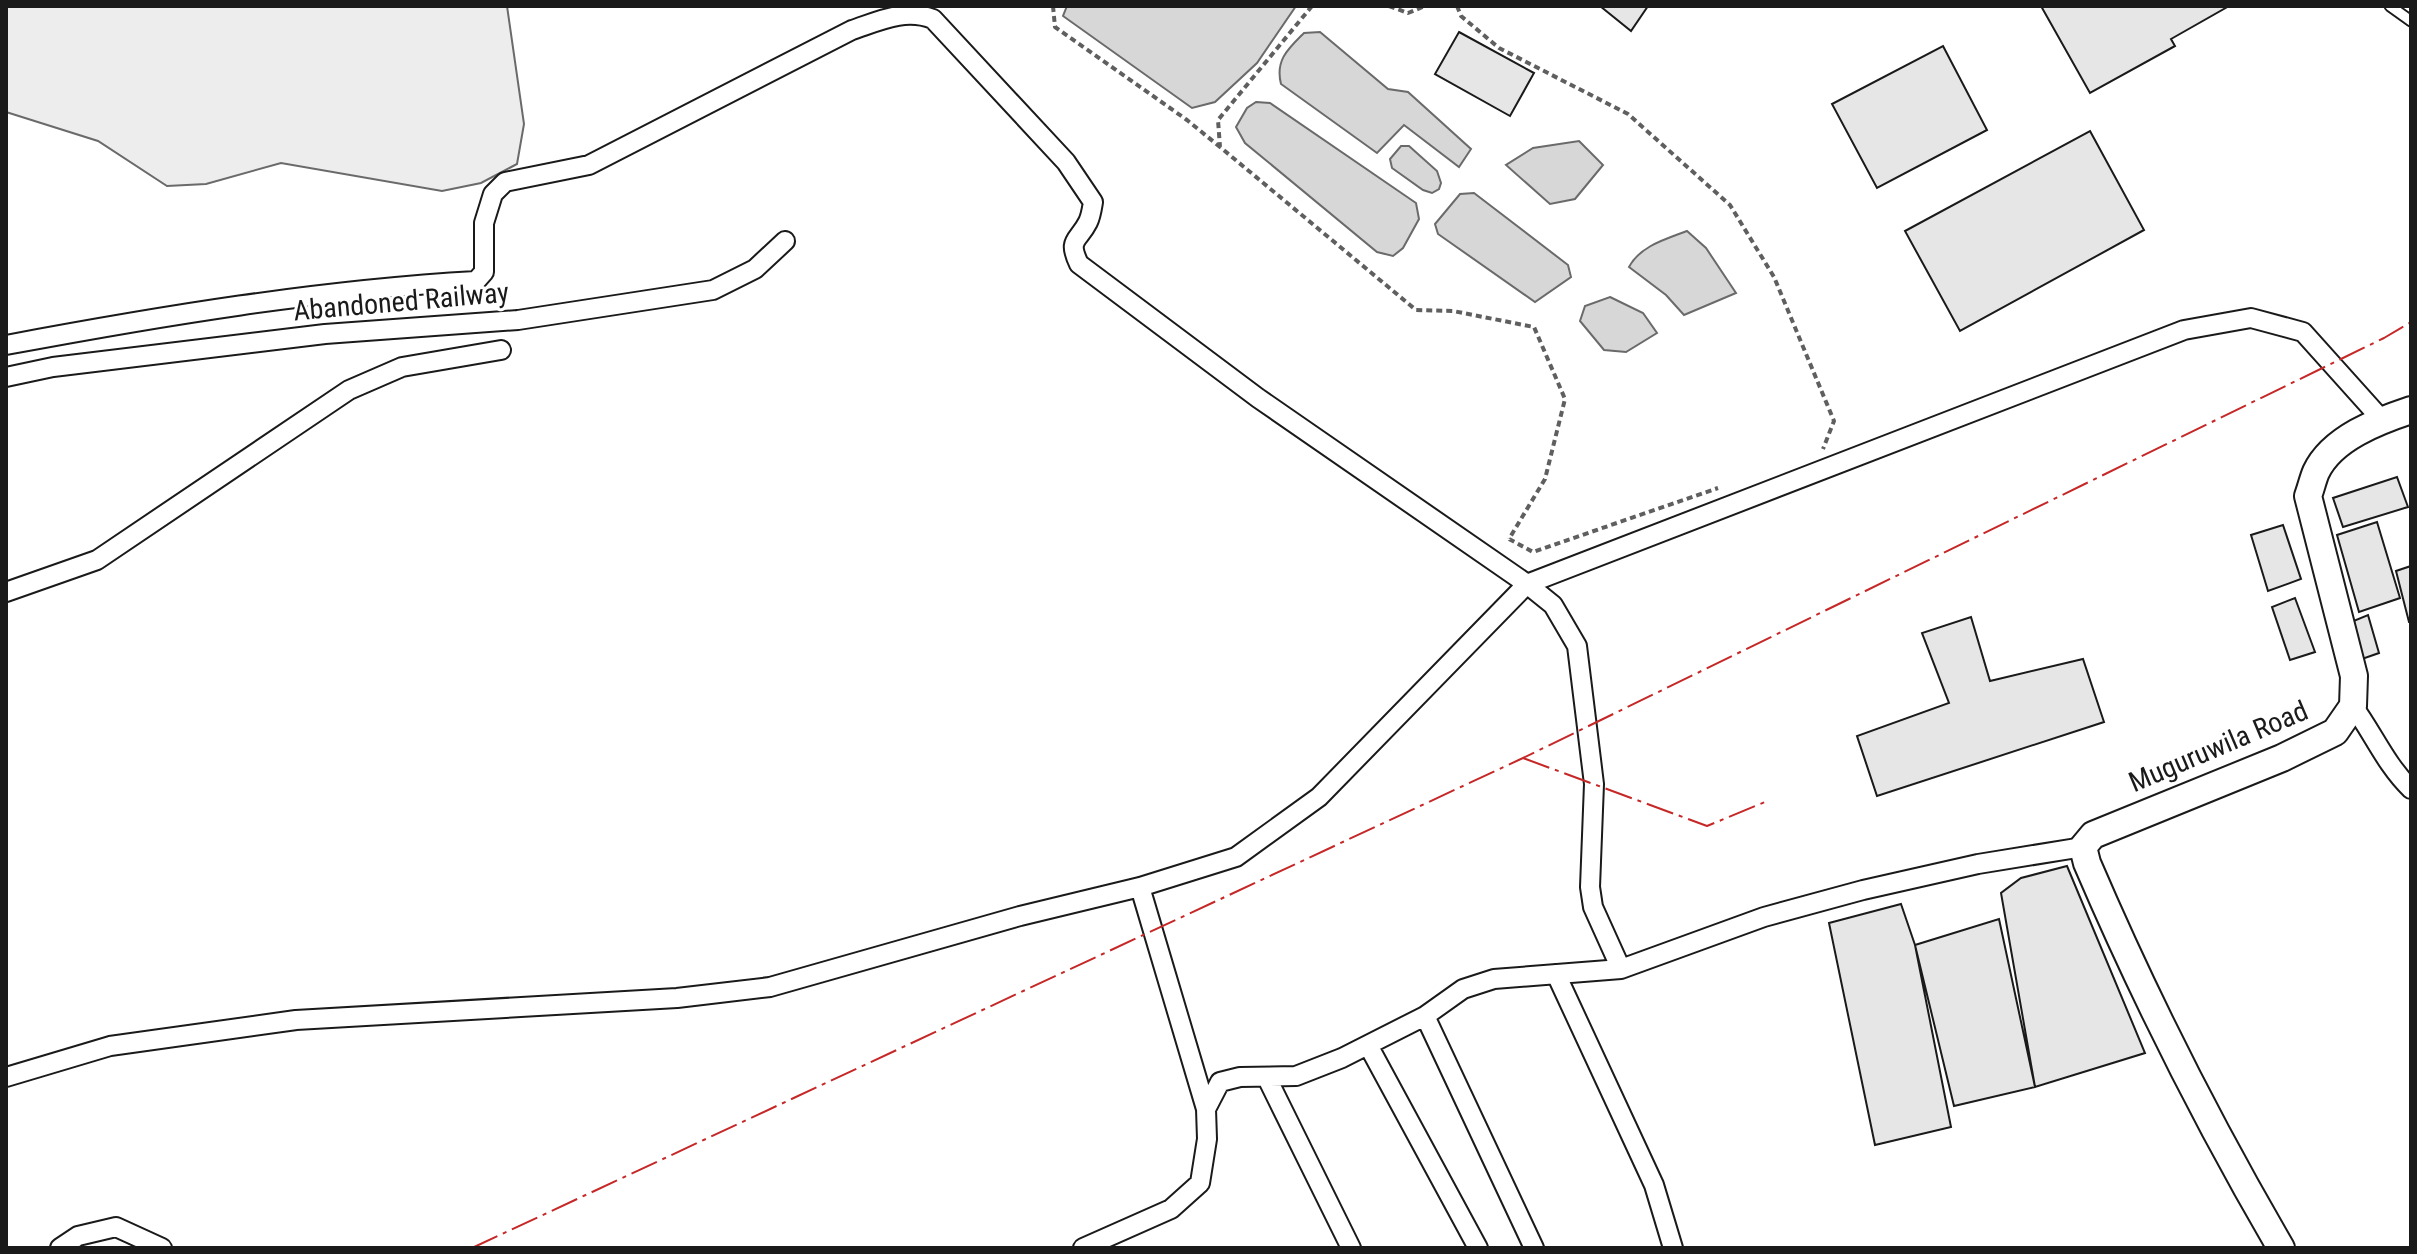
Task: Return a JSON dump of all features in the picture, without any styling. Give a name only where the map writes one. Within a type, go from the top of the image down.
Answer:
[{"type":"street","points":[[6,345],[129,322],[337,293],[476,281],[484,272],[484,223],[493,194],[505,182],[589,165],[852,30],[897,15],[919,13],[933,19],[1066,162],[1086,188],[1093,202],[1088,221],[1074,240],[1073,251],[1079,264],[1258,398],[1553,605],[1577,646],[1594,784],[1590,887],[1593,907],[1621,969]]},
{"type":"street","name":"Abandoned Railway","points":[[6,377],[53,367],[325,334],[518,320],[713,290],[755,269],[785,241]]},
{"type":"street","points":[[6,1077],[110,1046],[296,1020],[677,998],[770,987],[1020,916],[1140,887],[1236,857],[1319,797],[1527,584],[2184,330],[2251,318],[2303,332],[2382,420]]},
{"type":"street","points":[[6,592],[97,560],[349,390],[402,367],[501,350]]},
{"type":"street","points":[[2411,410],[2382,420],[2339,445],[2317,470],[2308,496],[2354,676],[2353,706],[2370,729],[2389,765],[2411,789]]},
{"type":"street","name":"Muguruwila Road","points":[[2083,847],[2093,835],[2282,758],[2335,732],[2353,706]]},
{"type":"street","points":[[1206,1109],[1220,1082],[1240,1077],[1296,1076],[1342,1058],[1425,1016],[1463,989],[1494,979],[1621,969],[1764,917],[1863,890],[1978,864],[2083,847],[2128,958],[2186,1077],[2281,1248]]},
{"type":"street","points":[[1083,1248],[1119,1240],[1171,1209],[1200,1183],[1207,1139],[1206,1109],[1140,887]]},
{"type":"street","points":[[1556,974],[1654,1185],[1673,1248]]},
{"type":"street","points":[[1425,1016],[1534,1248]]},
{"type":"street","points":[[1368,1045],[1478,1248]]},
{"type":"street","points":[[1267,1078],[1351,1248]]},
{"type":"street","points":[[60,1248],[78,1236],[116,1227],[162,1248]]},
{"type":"lane","points":[[2390,6],[2411,21]]},
{"type":"path","points":[[1053,6],[1055,27],[1187,120],[1416,310],[1453,311],[1534,327],[1565,399],[1545,479],[1494,561]]},
{"type":"path","points":[[1220,147],[1218,120],[1312,6]]},
{"type":"path","points":[[1389,6],[1408,13],[1425,6]]},
{"type":"path","points":[[1457,6],[1461,16],[1499,48],[1628,114],[1730,205],[1774,277],[1834,421],[1822,452]]},
{"type":"path","points":[[1509,539],[1533,552],[1721,487]]},
{"type":"shaded area","points":[[6,6],[507,6],[524,124],[517,164],[481,183],[442,191],[281,163],[206,184],[167,186],[98,141],[6,112]]},
{"type":"shaded area","points":[[1067,6],[1296,6],[1257,63],[1215,102],[1192,108],[1063,16]]},
{"type":"shaded area","points":[[1320,32],[1388,89],[1408,92],[1471,149],[1459,167],[1404,125],[1377,153],[1281,84],[1281,62],[1288,50],[1304,33]]},
{"type":"shaded area","points":[[1256,102],[1270,103],[1416,203],[1419,219],[1403,248],[1393,256],[1377,252],[1245,143],[1236,127],[1247,108]]},
{"type":"shaded area","points":[[1579,141],[1603,165],[1575,199],[1550,204],[1506,165],[1533,148]]},
{"type":"shaded area","points":[[1401,146],[1409,146],[1437,171],[1441,183],[1439,189],[1432,193],[1423,190],[1392,168],[1390,159]]},
{"type":"shaded area","points":[[1474,193],[1568,265],[1571,277],[1535,302],[1438,234],[1435,224],[1460,194]]},
{"type":"shaded area","points":[[1687,231],[1706,248],[1736,293],[1684,315],[1666,295],[1629,267],[1647,248]]},
{"type":"shaded area","points":[[1610,297],[1643,313],[1657,333],[1626,352],[1604,350],[1580,321],[1585,306]]},
{"type":"building","points":[[1600,6],[1648,6],[1631,31]]},
{"type":"building","points":[[2041,6],[2229,6],[2171,39],[2175,46],[2090,93]]},
{"type":"building","points":[[1459,32],[1534,73],[1510,116],[1435,74]]},
{"type":"building","points":[[1943,46],[1987,130],[1877,188],[1832,104]]},
{"type":"building","points":[[2090,131],[2144,230],[1960,331],[1905,231]]},
{"type":"building","points":[[2397,477],[2408,507],[2343,527],[2333,498]]},
{"type":"building","points":[[2377,522],[2400,598],[2359,612],[2337,535]]},
{"type":"building","points":[[2283,525],[2301,579],[2268,591],[2251,535]]},
{"type":"building","points":[[2411,566],[2411,622],[2409,622],[2396,571]]},
{"type":"building","points":[[2295,598],[2315,652],[2290,660],[2272,607]]},
{"type":"building","points":[[2368,615],[2379,653],[2362,659],[2351,622]]},
{"type":"building","points":[[1971,617],[1990,681],[2083,659],[2104,722],[1877,796],[1857,736],[1949,703],[1922,633]]},
{"type":"building","points":[[2067,866],[2145,1053],[2035,1087],[2001,893],[2021,878]]},
{"type":"building","points":[[1901,904],[1915,945],[1951,1127],[1875,1145],[1829,923]]},
{"type":"building","points":[[1999,919],[2035,1087],[1954,1106],[1915,945]]},
{"type":"power","points":[[472,1248],[1523,758],[2384,338],[2411,322]]},
{"type":"power","points":[[1523,758],[1707,826],[1765,802]]}]
